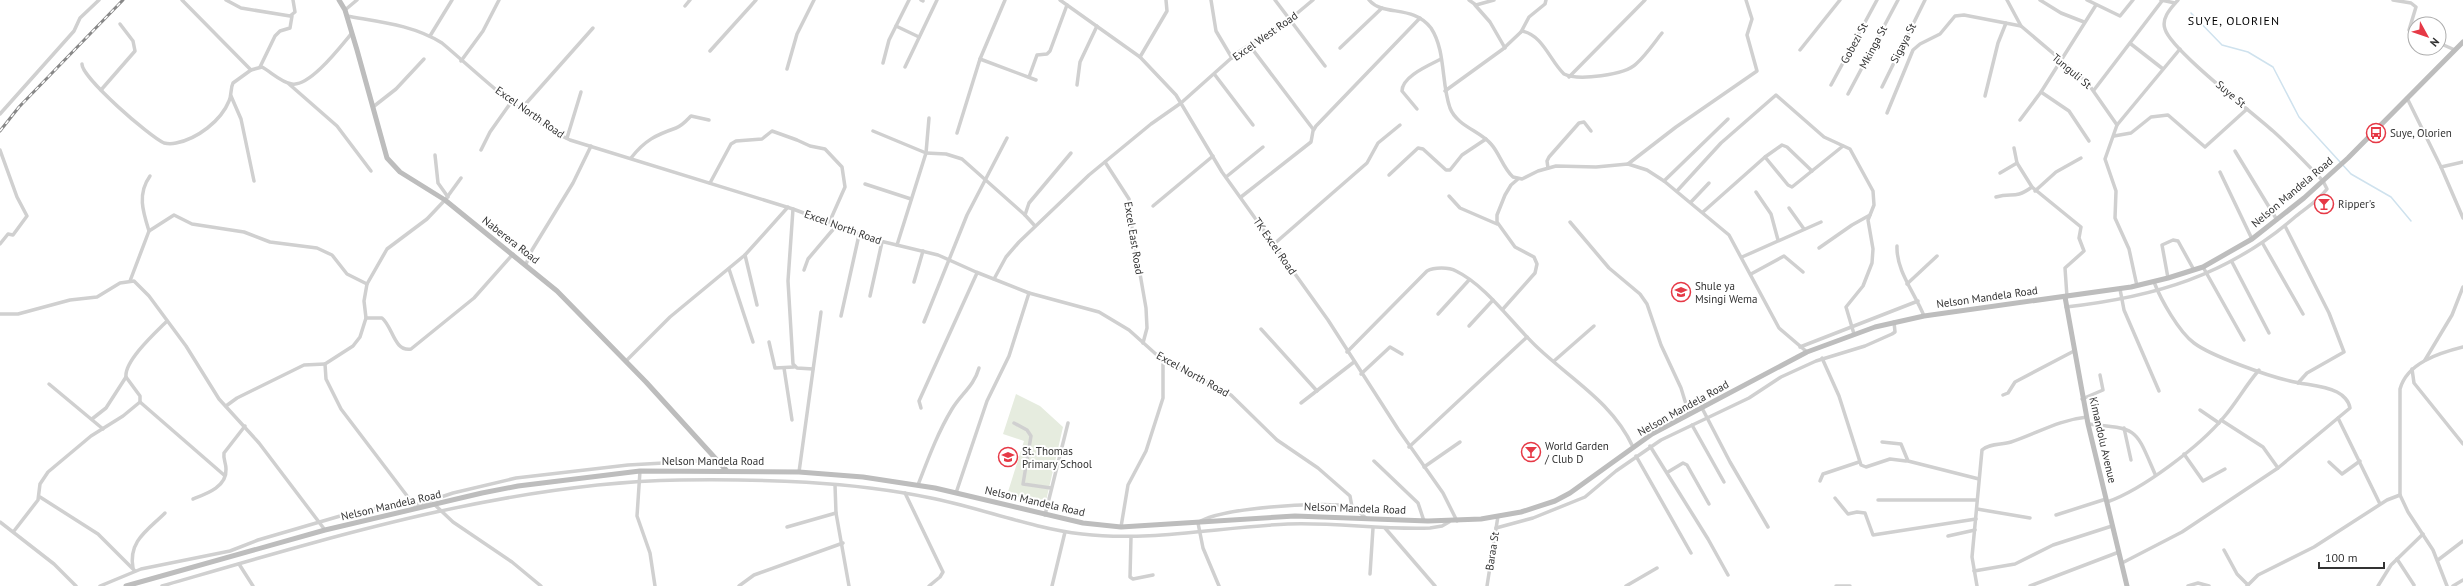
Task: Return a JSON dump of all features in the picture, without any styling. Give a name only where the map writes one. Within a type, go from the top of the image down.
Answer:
[{"type":"main road","name":"Naberera Road","points":[[339,0],[347,16],[387,158],[400,172],[447,199],[558,291],[626,361],[726,470]]},
{"type":"main road","name":"Nelson Mandela Road","points":[[126,586],[325,530],[435,504],[511,487],[640,471],[726,470],[799,472],[863,477],[918,485],[1089,524],[1121,527],[1295,516],[1457,522],[1498,516],[1541,506],[1570,493],[1633,447],[1689,414],[1807,352],[1854,334],[1894,322],[1924,316],[2138,286],[2203,267],[2252,239],[2323,181],[2348,158],[2463,42]]},
{"type":"main road","name":"Kimandolu Avenue","points":[[2066,297],[2066,307],[2082,399],[2127,586]]},
{"type":"street","points":[[0,114],[74,31],[80,18],[99,0]]},
{"type":"street","points":[[182,0],[251,70]]},
{"type":"street","points":[[226,0],[241,8],[292,16]]},
{"type":"street","points":[[82,64],[84,72],[101,90],[155,137],[170,144],[189,139],[208,128],[224,111],[231,96],[233,83],[251,70],[260,67],[274,36],[280,31],[290,28],[294,12],[293,0]]},
{"type":"street","points":[[345,10],[357,0]]},
{"type":"street","points":[[430,36],[452,0]]},
{"type":"street","points":[[461,61],[483,31],[499,0]]},
{"type":"street","points":[[684,6],[690,0]]},
{"type":"street","points":[[710,51],[756,0]]},
{"type":"street","points":[[787,69],[797,34],[814,0]]},
{"type":"street","points":[[883,63],[885,51],[909,0]]},
{"type":"street","points":[[905,67],[937,0]]},
{"type":"street","points":[[957,133],[980,59],[1005,0]]},
{"type":"street","name":"TK Excel Road","points":[[1060,0],[1140,57],[1157,73],[1181,104],[1226,177],[1328,320],[1361,374],[1409,447],[1449,503],[1457,522]]},
{"type":"street","points":[[1140,57],[1167,11],[1166,0]]},
{"type":"street","points":[[1211,0],[1216,31],[1232,58]]},
{"type":"street","points":[[1275,0],[1325,66]]},
{"type":"street","name":"Excel West Road","points":[[1181,104],[1215,75],[1232,58],[1289,20],[1313,0]]},
{"type":"street","points":[[1369,0],[1382,8],[1411,14],[1420,18],[1428,25],[1435,36],[1441,59],[1445,91],[1453,114],[1462,123],[1486,139],[1494,147],[1511,175],[1518,179]]},
{"type":"street","points":[[1469,0],[1490,22],[1505,48]]},
{"type":"street","points":[[1474,5],[1494,0]]},
{"type":"street","points":[[1445,91],[1505,48],[1521,32],[1529,17],[1545,4],[1546,0]]},
{"type":"street","points":[[1569,77],[1645,0]]},
{"type":"street","points":[[1628,164],[1676,127],[1757,71],[1747,35],[1752,19],[1746,0]]},
{"type":"street","points":[[1800,50],[1840,0]]},
{"type":"street","name":"Gobezi St","points":[[1831,85],[1877,0]]},
{"type":"street","name":"Mkinga St","points":[[1848,94],[1898,0]]},
{"type":"street","name":"Sigaya St","points":[[1882,87],[1925,0]]},
{"type":"street","name":"Tunguli St","points":[[2007,0],[2021,26],[2094,90],[2116,125]]},
{"type":"street","points":[[2040,0],[2061,13],[2084,22]]},
{"type":"street","points":[[2087,0],[2122,16],[2134,0]]},
{"type":"street","points":[[2094,90],[2130,44],[2161,0],[2176,2]]},
{"type":"street","points":[[2393,0],[2411,3],[2416,7],[2413,16]]},
{"type":"street","name":"Suye St","points":[[2176,2],[2165,18],[2164,28],[2180,49],[2284,141],[2323,181]]},
{"type":"street","points":[[1029,77],[1036,56],[1050,51],[1067,5]]},
{"type":"street","points":[[2020,120],[2042,92],[2060,60],[2096,5]]},
{"type":"street","points":[[1340,48],[1382,8]]},
{"type":"street","name":"Excel North Road","points":[[347,16],[402,26],[430,36],[512,101],[567,138],[788,207],[859,235],[948,258],[977,273],[1029,293],[1060,303],[1100,312],[1118,323],[1163,359],[1231,395],[1277,440],[1318,468],[1350,496],[1352,507]]},
{"type":"street","points":[[1886,113],[1913,50],[1920,44],[1940,34],[1955,16],[1964,16],[2021,26]]},
{"type":"street","points":[[1241,197],[1312,142],[1314,129],[1420,18]]},
{"type":"street","points":[[1985,96],[1998,43],[2006,23]]},
{"type":"street","points":[[101,90],[135,51],[133,41],[120,24]]},
{"type":"street","points":[[896,26],[919,37]]},
{"type":"street","points":[[1077,85],[1080,62],[1097,26]]},
{"type":"street","points":[[522,108],[593,28]]},
{"type":"street","points":[[1521,32],[1525,31],[1536,38],[1559,70],[1569,77],[1589,78],[1632,68],[1662,33]]},
{"type":"street","points":[[288,83],[299,83],[323,67],[352,33]]},
{"type":"street","points":[[2130,44],[2163,69]]},
{"type":"street","points":[[1250,46],[1314,129]]},
{"type":"street","points":[[2447,46],[2455,50]]},
{"type":"street","points":[[2138,286],[2129,249],[2115,218],[2116,191],[2105,159],[2114,136],[2116,125],[2180,49]]},
{"type":"street","points":[[373,107],[396,89],[424,59]]},
{"type":"street","points":[[980,59],[1036,80]]},
{"type":"street","points":[[1417,109],[1402,91],[1403,85],[1416,73],[1441,59]]},
{"type":"street","points":[[260,67],[288,83],[337,126],[371,171]]},
{"type":"street","points":[[1215,75],[1253,125]]},
{"type":"street","points":[[567,138],[581,92]]},
{"type":"street","points":[[2042,92],[2069,111],[2089,141]]},
{"type":"street","points":[[1677,191],[1721,143],[1776,95],[1824,137],[1834,143],[1844,145],[1852,151],[1873,192],[1874,205],[1868,220],[1873,249],[1872,263],[1863,286],[1846,307],[1854,334]]},
{"type":"street","points":[[231,96],[241,119],[254,181]]},
{"type":"street","points":[[2407,98],[2441,167],[2463,218]]},
{"type":"street","points":[[481,150],[494,127],[512,101]]},
{"type":"street","points":[[994,279],[1011,251],[1089,174],[1151,124],[1181,104]]},
{"type":"street","points":[[2114,136],[2131,133],[2151,117],[2168,115],[2205,147],[2247,109]]},
{"type":"street","points":[[631,158],[650,138],[668,129],[678,128],[691,116],[709,120]]},
{"type":"street","points":[[897,245],[926,153],[929,118]]},
{"type":"street","points":[[1664,181],[1728,119]]},
{"type":"street","points":[[1548,168],[1548,159],[1579,123],[1584,122],[1592,132]]},
{"type":"street","points":[[1274,244],[1367,162],[1378,143],[1400,125]]},
{"type":"street","points":[[710,183],[728,148],[736,141],[762,139],[772,131],[810,146],[825,149],[843,170],[845,189],[829,223]]},
{"type":"street","points":[[873,131],[926,153],[959,157],[1025,214],[1035,226]]},
{"type":"street","points":[[924,322],[948,258],[985,178],[1007,138]]},
{"type":"street","points":[[1390,175],[1420,148],[1446,170],[1450,170],[1462,155],[1486,139]]},
{"type":"street","points":[[1703,212],[1765,157],[1784,145],[1812,171]]},
{"type":"street","points":[[1765,157],[1791,187],[1844,145]]},
{"type":"street","points":[[526,264],[532,250],[573,183],[592,146]]},
{"type":"street","points":[[1226,177],[1263,147]]},
{"type":"street","points":[[2014,148],[2017,163],[2035,191],[2081,226],[2079,238],[2084,251],[2065,268],[2066,297]]},
{"type":"street","points":[[0,150],[17,197],[27,216],[13,235],[8,234],[0,244]]},
{"type":"street","points":[[2235,151],[2277,220]]},
{"type":"street","points":[[1025,214],[1029,204],[1070,153]]},
{"type":"street","points":[[435,155],[438,183],[447,199]]},
{"type":"street","points":[[1153,206],[1214,156]]},
{"type":"street","points":[[2035,191],[2056,172],[2081,158]]},
{"type":"street","name":"Excel East Road","points":[[1105,162],[1129,199],[1131,206],[1132,228],[1146,308],[1147,328],[1143,343]]},
{"type":"street","points":[[2441,167],[2463,162]]},
{"type":"street","points":[[2000,173],[2017,163]]},
{"type":"street","points":[[1497,224],[1497,215],[1505,195],[1518,179],[1548,168],[1556,166],[1606,166],[1628,164],[1647,170],[1677,191],[1729,234],[1779,328],[1807,352]]},
{"type":"street","points":[[2220,172],[2252,239]]},
{"type":"street","points":[[149,231],[142,201],[144,187],[150,176]]},
{"type":"street","points":[[226,406],[237,398],[304,365],[325,364],[358,342],[366,318],[364,301],[367,284],[387,249],[427,219],[447,199],[461,178]]},
{"type":"street","points":[[2066,307],[2121,300],[2158,292],[2207,274],[2232,262],[2263,244],[2325,191],[2327,187],[2323,181]]},
{"type":"street","points":[[1691,202],[1709,183]]},
{"type":"street","points":[[865,184],[911,199]]},
{"type":"street","points":[[1996,197],[2004,195],[2018,196],[2032,187]]},
{"type":"street","points":[[1756,192],[1771,214],[1778,240]]},
{"type":"street","points":[[1448,196],[1460,208],[1497,224],[1515,247],[1534,257],[1537,267],[1535,273],[1503,309]]},
{"type":"street","points":[[626,361],[670,317],[745,255],[788,207]]},
{"type":"street","points":[[1789,208],[1804,229]]},
{"type":"street","points":[[793,209],[788,281],[794,367]]},
{"type":"street","points":[[130,281],[149,231],[161,222],[176,215],[192,224],[244,232],[270,242],[309,246],[330,254],[347,274],[367,284]]},
{"type":"street","points":[[1819,248],[1852,225],[1870,215]]},
{"type":"street","points":[[1570,222],[1610,268],[1640,294],[1648,304],[1661,345],[1681,388],[1689,414]]},
{"type":"street","points":[[1742,257],[1821,222]]},
{"type":"street","points":[[804,270],[808,259],[836,226]]},
{"type":"street","points":[[2285,226],[2330,313],[2344,351],[2307,373],[2298,383]]},
{"type":"street","points":[[841,316],[859,235]]},
{"type":"street","points":[[2168,278],[2162,245],[2174,240],[2178,241],[2194,270]]},
{"type":"street","points":[[870,296],[882,242]]},
{"type":"street","points":[[2263,244],[2303,314]]},
{"type":"street","points":[[1897,246],[1897,256],[1907,284],[1918,301],[1924,316]]},
{"type":"street","points":[[914,282],[922,251]]},
{"type":"street","points":[[366,318],[382,318],[400,346],[405,349],[411,349],[474,298],[513,254]]},
{"type":"street","points":[[745,255],[758,305]]},
{"type":"street","points":[[1751,274],[1784,256],[1803,272]]},
{"type":"street","points":[[1907,284],[1937,256]]},
{"type":"street","points":[[2232,262],[2269,333]]},
{"type":"street","points":[[2203,267],[2244,340]]},
{"type":"street","points":[[1347,352],[1427,271],[1434,268],[1453,269],[1470,280],[1493,300],[1554,362],[1608,408],[1623,427],[1633,447]]},
{"type":"street","points":[[729,269],[753,342]]},
{"type":"street","points":[[921,408],[919,401],[977,273]]},
{"type":"street","points":[[1438,314],[1470,280]]},
{"type":"street","points":[[0,314],[18,314],[70,300],[97,297],[120,283],[130,281],[136,283],[146,292],[226,406],[274,461],[318,523],[325,530]]},
{"type":"street","points":[[2122,563],[2182,532],[2278,468],[2350,408],[2349,403],[2342,395],[2324,387],[2298,383],[2234,362],[2192,342],[2158,292],[2154,282]]},
{"type":"street","points":[[2425,361],[2452,315],[2463,287]]},
{"type":"street","points":[[2120,289],[2121,300],[2159,391]]},
{"type":"street","points":[[956,493],[987,401],[1009,356],[1029,293]]},
{"type":"street","points":[[1469,326],[1493,300]]},
{"type":"street","points":[[1800,347],[1918,301]]},
{"type":"street","points":[[799,472],[821,312]]},
{"type":"street","points":[[92,419],[106,408],[126,377],[127,370],[138,352],[167,321]]},
{"type":"street","points":[[1496,528],[1533,518],[1585,497],[1650,446],[1749,398],[1787,374],[1822,358],[1866,346],[1892,334],[1895,332],[1894,322]]},
{"type":"street","points":[[1554,362],[1594,326]]},
{"type":"street","points":[[1261,329],[1317,391]]},
{"type":"street","points":[[1409,447],[1528,337]]},
{"type":"street","points":[[769,342],[776,369],[794,367],[812,369]]},
{"type":"street","points":[[2448,586],[2438,560],[2423,534],[2410,516],[2400,495],[2400,389],[2403,380],[2412,369],[2425,361],[2463,346]]},
{"type":"street","points":[[1361,374],[1390,347],[1402,354]]},
{"type":"street","points":[[2003,395],[2008,392],[2015,382],[2074,351]]},
{"type":"street","points":[[1822,358],[1839,398],[1859,462],[1864,467],[1890,459],[1906,461],[1939,471],[1978,479]]},
{"type":"street","points":[[1121,527],[1128,485],[1146,451],[1162,398],[1163,359]]},
{"type":"street","points":[[1302,403],[1354,362]]},
{"type":"street","points":[[325,364],[326,379],[341,409],[414,505]]},
{"type":"street","points":[[784,368],[792,420]]},
{"type":"street","points":[[918,485],[949,414],[964,393],[974,383],[979,368]]},
{"type":"street","points":[[2412,369],[2414,384],[2463,444]]},
{"type":"street","points":[[2056,515],[2129,492],[2184,454],[2220,422],[2258,370]]},
{"type":"street","points":[[2082,399],[2103,390],[2100,375]]},
{"type":"street","points":[[126,377],[140,396],[140,402],[224,475]]},
{"type":"street","points":[[50,384],[103,429]]},
{"type":"street","points":[[14,531],[40,497],[40,484],[48,472],[63,458],[140,402]]},
{"type":"street","points":[[1702,408],[1706,418],[1768,526]]},
{"type":"street","points":[[2200,410],[2265,449],[2278,468]]},
{"type":"street","points":[[1977,586],[1972,565],[1980,453],[1984,448],[2010,443],[2065,420],[2087,417]]},
{"type":"street","points":[[2338,418],[2380,504]]},
{"type":"street","points":[[1014,423],[1027,430],[1032,436],[1023,484],[1051,488]]},
{"type":"street","points":[[1045,515],[1068,423]]},
{"type":"street","points":[[2088,424],[2124,428],[2133,432],[2138,437],[2155,474]]},
{"type":"street","points":[[1692,425],[1724,482]]},
{"type":"street","points":[[193,499],[215,489],[224,475],[226,468],[224,453],[245,426]]},
{"type":"street","points":[[2124,428],[2131,460]]},
{"type":"street","points":[[1424,467],[1460,442]]},
{"type":"street","points":[[1882,442],[1901,444],[1906,461]]},
{"type":"street","points":[[1650,446],[1668,472],[1728,574]]},
{"type":"street","points":[[2184,454],[2204,482],[2225,468]]},
{"type":"street","points":[[1636,456],[1691,553]]},
{"type":"street","points":[[100,586],[134,570],[230,551],[258,540],[361,511],[414,505],[453,493],[516,478],[628,466],[717,460]]},
{"type":"street","points":[[1374,461],[1418,503],[1424,521]]},
{"type":"street","points":[[2329,462],[2342,474],[2360,461]]},
{"type":"street","points":[[1820,481],[1823,474],[1859,462]]},
{"type":"street","points":[[1668,472],[1685,463],[1709,504]]},
{"type":"street","points":[[640,471],[638,482],[637,516],[650,553],[655,586]]},
{"type":"street","points":[[162,586],[323,540],[441,512],[522,496],[638,482],[774,480],[835,485],[905,493],[1065,532],[1131,537],[1302,524],[1373,528],[1430,528],[1442,526],[1449,522]]},
{"type":"street","points":[[835,485],[836,513],[843,543],[849,586]]},
{"type":"street","points":[[905,493],[943,572],[940,577],[929,586]]},
{"type":"street","points":[[2224,550],[2237,574],[2247,586],[2258,575],[2314,547],[2380,504],[2400,495]]},
{"type":"street","points":[[40,497],[98,534],[134,570]]},
{"type":"street","points":[[1835,498],[1848,514],[1857,512],[1866,513],[1873,535],[1976,519]]},
{"type":"street","points":[[1878,500],[1976,500]]},
{"type":"street","points":[[435,504],[441,512],[512,562],[541,586]]},
{"type":"street","points":[[1220,586],[1210,567],[1198,523],[1208,516],[1263,507],[1338,505],[1352,507],[1366,518]]},
{"type":"street","points":[[1977,509],[2030,518]]},
{"type":"street","points":[[134,570],[132,554],[133,546],[165,513]]},
{"type":"street","points":[[786,527],[810,519],[836,513]]},
{"type":"street","name":"Baraa St","points":[[1487,586],[1498,516]]},
{"type":"street","points":[[0,522],[14,531],[54,564],[76,586]]},
{"type":"street","points":[[1974,571],[2008,566],[2053,545],[2112,526]]},
{"type":"street","points":[[1370,574],[1373,528]]},
{"type":"street","points":[[1385,528],[1435,586]]},
{"type":"street","points":[[1948,536],[1975,530]]},
{"type":"street","points":[[1052,586],[1065,532]]},
{"type":"street","points":[[2378,586],[2388,568],[2423,534]]},
{"type":"street","points":[[1131,537],[1130,577],[1133,579],[1153,574]]},
{"type":"street","points":[[2438,560],[2463,541]]},
{"type":"street","points":[[739,586],[754,575],[843,543]]},
{"type":"street","points":[[2030,586],[2118,552]]},
{"type":"street","points":[[2397,559],[2414,585]]},
{"type":"street","points":[[239,564],[253,586]]},
{"type":"street","points":[[1626,586],[1634,585],[1657,568]]},
{"type":"street","points":[[2453,586],[2463,580]]},
{"type":"street","points":[[2188,586],[2198,583],[2209,586]]},
{"type":"street","points":[[1836,586],[1850,586]]},
{"type":"shaded area","points":[[1016,394],[1040,406],[1063,427],[1046,501],[1007,495],[1024,441],[1003,434]]},
{"type":"waterway","points":[[2191,13],[2222,45],[2248,52],[2273,67],[2299,117],[2351,174],[2391,197],[2411,221]]},
{"type":"railway","points":[[0,131],[19,107],[123,0]]},
{"type":"place","name":"Suye, Olorien","points":[[2376,133]]},
{"type":"place","name":"Ripper's","points":[[2324,204]]},
{"type":"place","name":"Shule ya Msingi Wema","points":[[1681,292]]},
{"type":"place","name":"World Garden / Club D","points":[[1531,452]]},
{"type":"place","name":"St. Thomas Primary School","points":[[1008,457]]},
{"type":"district","name":"SUYE, OLORIEN","points":[[2234,20]]}]
